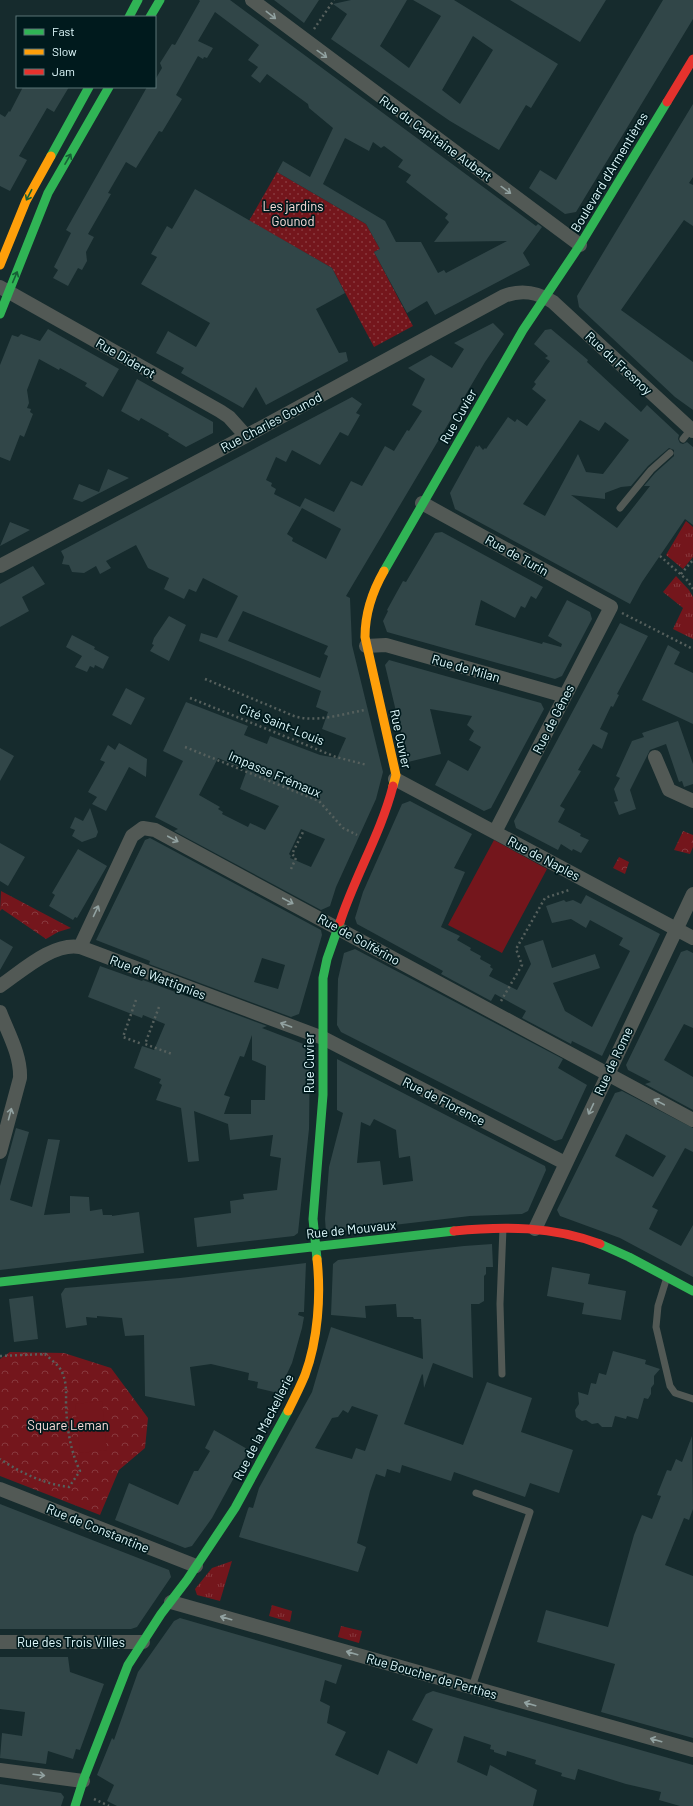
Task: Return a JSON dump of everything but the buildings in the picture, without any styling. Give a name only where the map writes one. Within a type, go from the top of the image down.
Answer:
[{"type":"street","points":[[130,16],[138,0]]},
{"type":"street","points":[[151,16],[160,0]]},
{"type":"street","name":"Rue du Capitaine Aubert","points":[[252,0],[291,31],[580,245]]},
{"type":"street","name":"Boulevard d'Armentières","points":[[545,296],[580,245],[693,59]]},
{"type":"street","points":[[0,265],[26,201],[88,88]]},
{"type":"street","points":[[0,314],[4,289],[48,193],[109,88]]},
{"type":"street","name":"Rue Diderot","points":[[4,289],[220,411],[232,420],[246,436]]},
{"type":"street","name":"Rue Charles Gounod","points":[[0,566],[246,436],[504,296],[518,292],[528,292],[545,296]]},
{"type":"street","name":"Rue du Fresnoy","points":[[545,296],[689,433]]},
{"type":"street","name":"Rue Cuvier","points":[[315,1246],[313,1207],[322,1102],[323,978],[327,959],[351,890],[388,805],[395,779],[395,770],[366,646],[364,624],[374,589],[422,503],[523,330],[545,296]]},
{"type":"street","name":"Rue de Turin","points":[[422,503],[611,607]]},
{"type":"street","name":"Rue de Gênes","points":[[495,832],[611,607]]},
{"type":"street","name":"Rue de Milan","points":[[366,646],[386,645],[565,696]]},
{"type":"street","points":[[655,757],[669,790],[693,801]]},
{"type":"street","name":"Rue de Naples","points":[[395,779],[693,938]]},
{"type":"street","name":"Rue de Solférino","points":[[80,947],[132,836],[143,828],[149,828],[160,832],[494,1014],[693,1120]]},
{"type":"street","name":"Rue de Rome","points":[[535,1229],[565,1162],[612,1077],[676,929],[693,894]]},
{"type":"street","name":"Rue de Wattignies","points":[[0,986],[51,951],[68,946],[80,947],[323,1038]]},
{"type":"street","points":[[0,1012],[18,1056],[20,1071],[0,1152]]},
{"type":"street","name":"Rue de Florence","points":[[323,1038],[565,1162]]},
{"type":"street","name":"Rue de Mouvaux","points":[[0,1282],[473,1229],[503,1228],[535,1229],[562,1233],[599,1244],[693,1291]]},
{"type":"street","name":"Rue de la Mackellerie","points":[[75,1806],[83,1781],[123,1677],[143,1642],[235,1508],[286,1416],[305,1374],[312,1353],[318,1313],[319,1291],[315,1246]]},
{"type":"street","name":"Rue de Constantine","points":[[0,1489],[196,1566]]},
{"type":"street","name":"Rue Boucher de Perthes","points":[[171,1602],[693,1750]]},
{"type":"street","name":"Rue des Trois Villes","points":[[0,1642],[143,1642]]},
{"type":"street","points":[[0,1770],[83,1781]]},
{"type":"lane","points":[[620,508],[651,470],[670,453]]},
{"type":"lane","points":[[502,1374],[500,1304],[503,1228]]},
{"type":"lane","points":[[667,1277],[657,1310],[656,1333],[670,1386],[675,1393],[693,1400]]},
{"type":"lane","points":[[472,1687],[530,1512],[476,1493]]},
{"type":"path","points":[[306,42],[334,0]]},
{"type":"path","points":[[660,556],[681,574],[693,589]]},
{"type":"path","points":[[681,574],[693,560]]},
{"type":"path","points":[[611,607],[693,649]]},
{"type":"path","points":[[205,679],[294,716],[305,719],[381,707]]},
{"type":"path","name":"Cité Saint-Louis","points":[[190,698],[336,757],[367,765]]},
{"type":"path","name":"Impasse Frémaux","points":[[184,747],[319,801],[342,828],[372,842]]},
{"type":"path","points":[[291,870],[296,858],[292,854],[303,832]]},
{"type":"path","points":[[494,1014],[522,965],[516,949],[544,898],[569,890],[576,875]]},
{"type":"path","points":[[136,1000],[123,1037],[142,1044]]},
{"type":"path","points":[[159,1007],[145,1044],[172,1054]]},
{"type":"path","points":[[0,1356],[45,1354],[61,1370],[67,1388],[67,1412],[71,1445],[80,1471],[69,1487],[55,1486],[16,1469],[0,1459]]},
{"type":"green space","name":"Les jardins Gounod","points":[[277,172],[366,224],[380,249],[374,252],[413,326],[374,347],[332,268],[249,221]]},
{"type":"green space","points":[[686,521],[693,527],[693,557],[683,569],[666,555]]},
{"type":"green space","points":[[676,576],[689,590],[693,597],[693,639],[673,629],[683,608],[663,592]]},
{"type":"green space","points":[[683,831],[693,835],[693,847],[690,854],[674,850]]},
{"type":"green space","points":[[494,840],[547,869],[502,953],[448,925]]},
{"type":"green space","points":[[619,857],[629,862],[625,874],[613,868]]},
{"type":"green space","points":[[1,891],[71,928],[58,932],[46,939],[2,909],[0,911]]},
{"type":"green space","name":"Square Leman","points":[[10,1352],[64,1353],[111,1368],[148,1418],[145,1448],[119,1470],[100,1515],[0,1476],[0,1359]]},
{"type":"green space","points":[[102,1401],[107,1450],[80,1453],[75,1404]]},
{"type":"green space","points":[[232,1561],[220,1601],[197,1595],[195,1589],[212,1568]]},
{"type":"green space","points":[[272,1605],[292,1611],[290,1622],[269,1616]]},
{"type":"green space","points":[[341,1626],[362,1631],[359,1643],[338,1637]]},
{"type":"traffic: fast","points":[[130,16],[138,0]]},
{"type":"traffic: fast","points":[[151,16],[160,0]]},
{"type":"traffic: fast","points":[[51,156],[88,88]]},
{"type":"traffic: fast","points":[[0,314],[48,193],[108,88]]},
{"type":"traffic: fast","points":[[384,571],[523,330],[580,245],[667,102]]},
{"type":"traffic: fast","points":[[317,1259],[313,1219],[323,1095],[323,978],[327,959],[340,922]]},
{"type":"traffic: fast","points":[[0,1282],[454,1231]]},
{"type":"traffic: fast","points":[[600,1244],[629,1257],[693,1291]]},
{"type":"traffic: fast","points":[[75,1806],[83,1781],[128,1665],[161,1614],[187,1580],[235,1508],[288,1411]]},
{"type":"traffic: slow","points":[[0,265],[26,201],[51,156]]},
{"type":"traffic: slow","points":[[384,571],[370,603],[366,620],[365,637],[396,775],[393,786]]},
{"type":"traffic: slow","points":[[288,1411],[305,1375],[316,1332],[319,1287],[317,1259]]},
{"type":"traffic: jam","points":[[667,102],[693,59]]},
{"type":"traffic: jam","points":[[340,922],[382,821],[393,786]]},
{"type":"traffic: jam","points":[[454,1231],[491,1228],[528,1229],[564,1234],[600,1244]]}]
